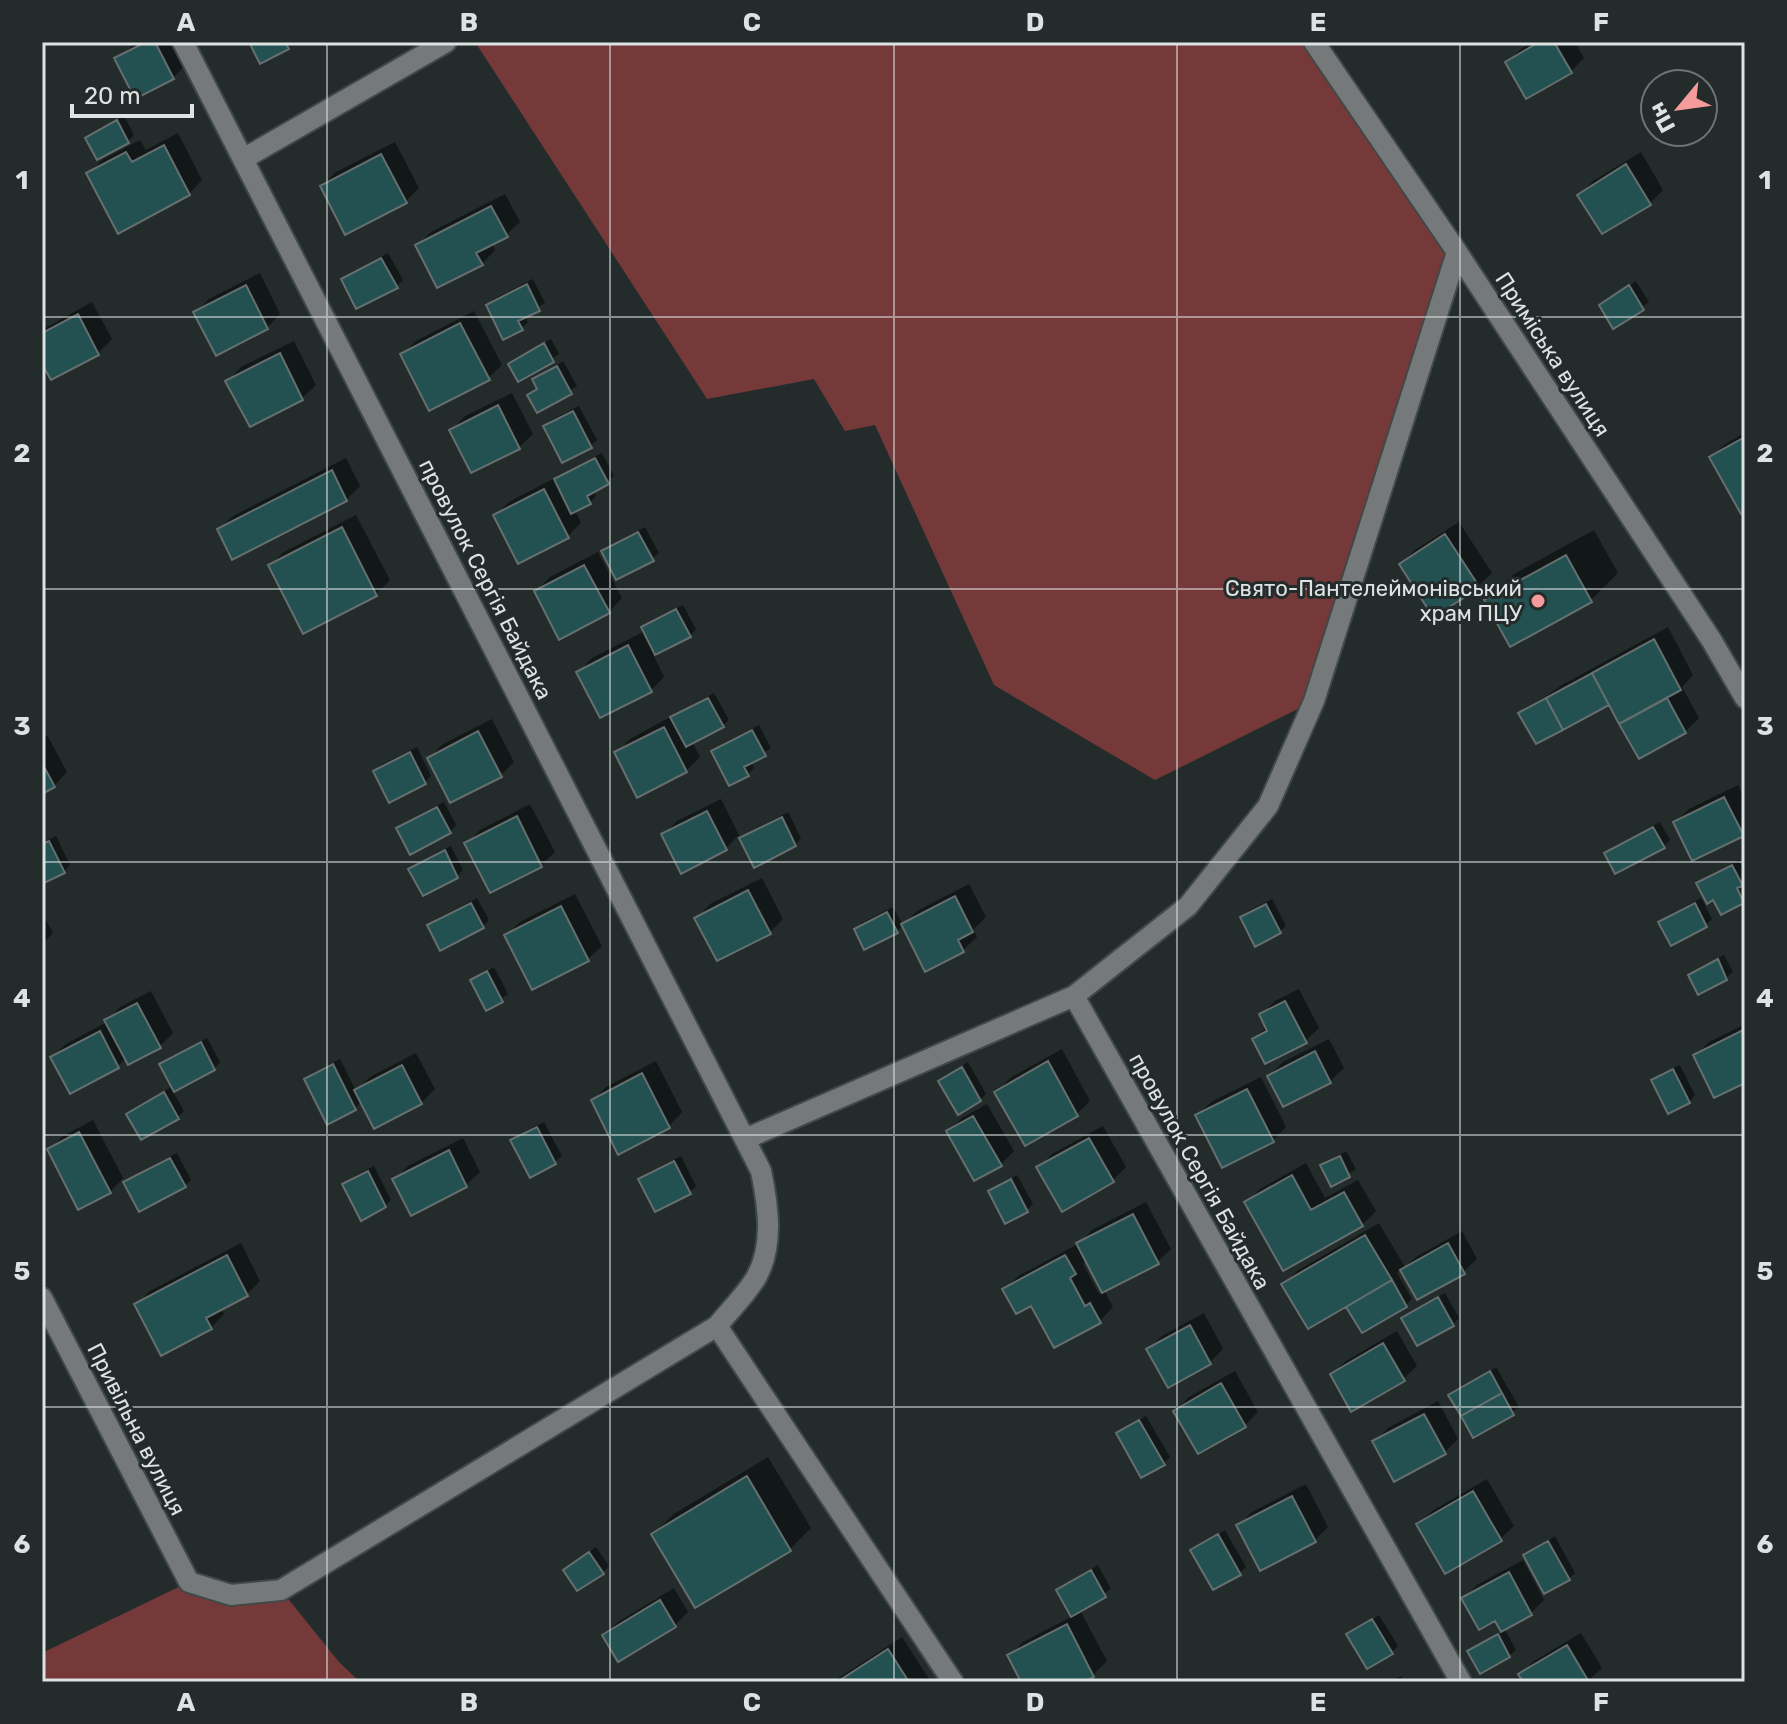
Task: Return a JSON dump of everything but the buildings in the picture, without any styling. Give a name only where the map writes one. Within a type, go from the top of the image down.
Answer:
[{"type":"street","name":"провулок Сергія Байдака","points":[[183,42],[761,1171],[769,1210],[767,1245],[757,1276],[717,1326]]},
{"type":"street","points":[[243,159],[446,42]]},
{"type":"street","name":"Приміська вулиця","points":[[1314,42],[1457,252],[1712,641],[1745,698]]},
{"type":"street","points":[[745,1139],[1074,996],[1188,906],[1268,806],[1314,701],[1457,252]]},
{"type":"street","name":"провулок Сергія Байдака","points":[[1074,996],[1461,1682]]},
{"type":"street","name":"Привільна вулиця","points":[[42,1298],[189,1582],[231,1595],[281,1590],[717,1326]]},
{"type":"street","points":[[717,1326],[953,1682]]},
{"type":"shaded area","points":[[475,42],[1314,42],[1457,252],[1314,701],[1155,780],[994,685],[875,425],[845,431],[814,379],[707,399]]},
{"type":"shaded area","points":[[189,1582],[281,1590],[339,1662],[360,1682],[42,1682],[42,1653]]},
{"type":"place","name":"Свято-Пантелеймонівський храм ПЦУ","points":[[1538,601]]}]
